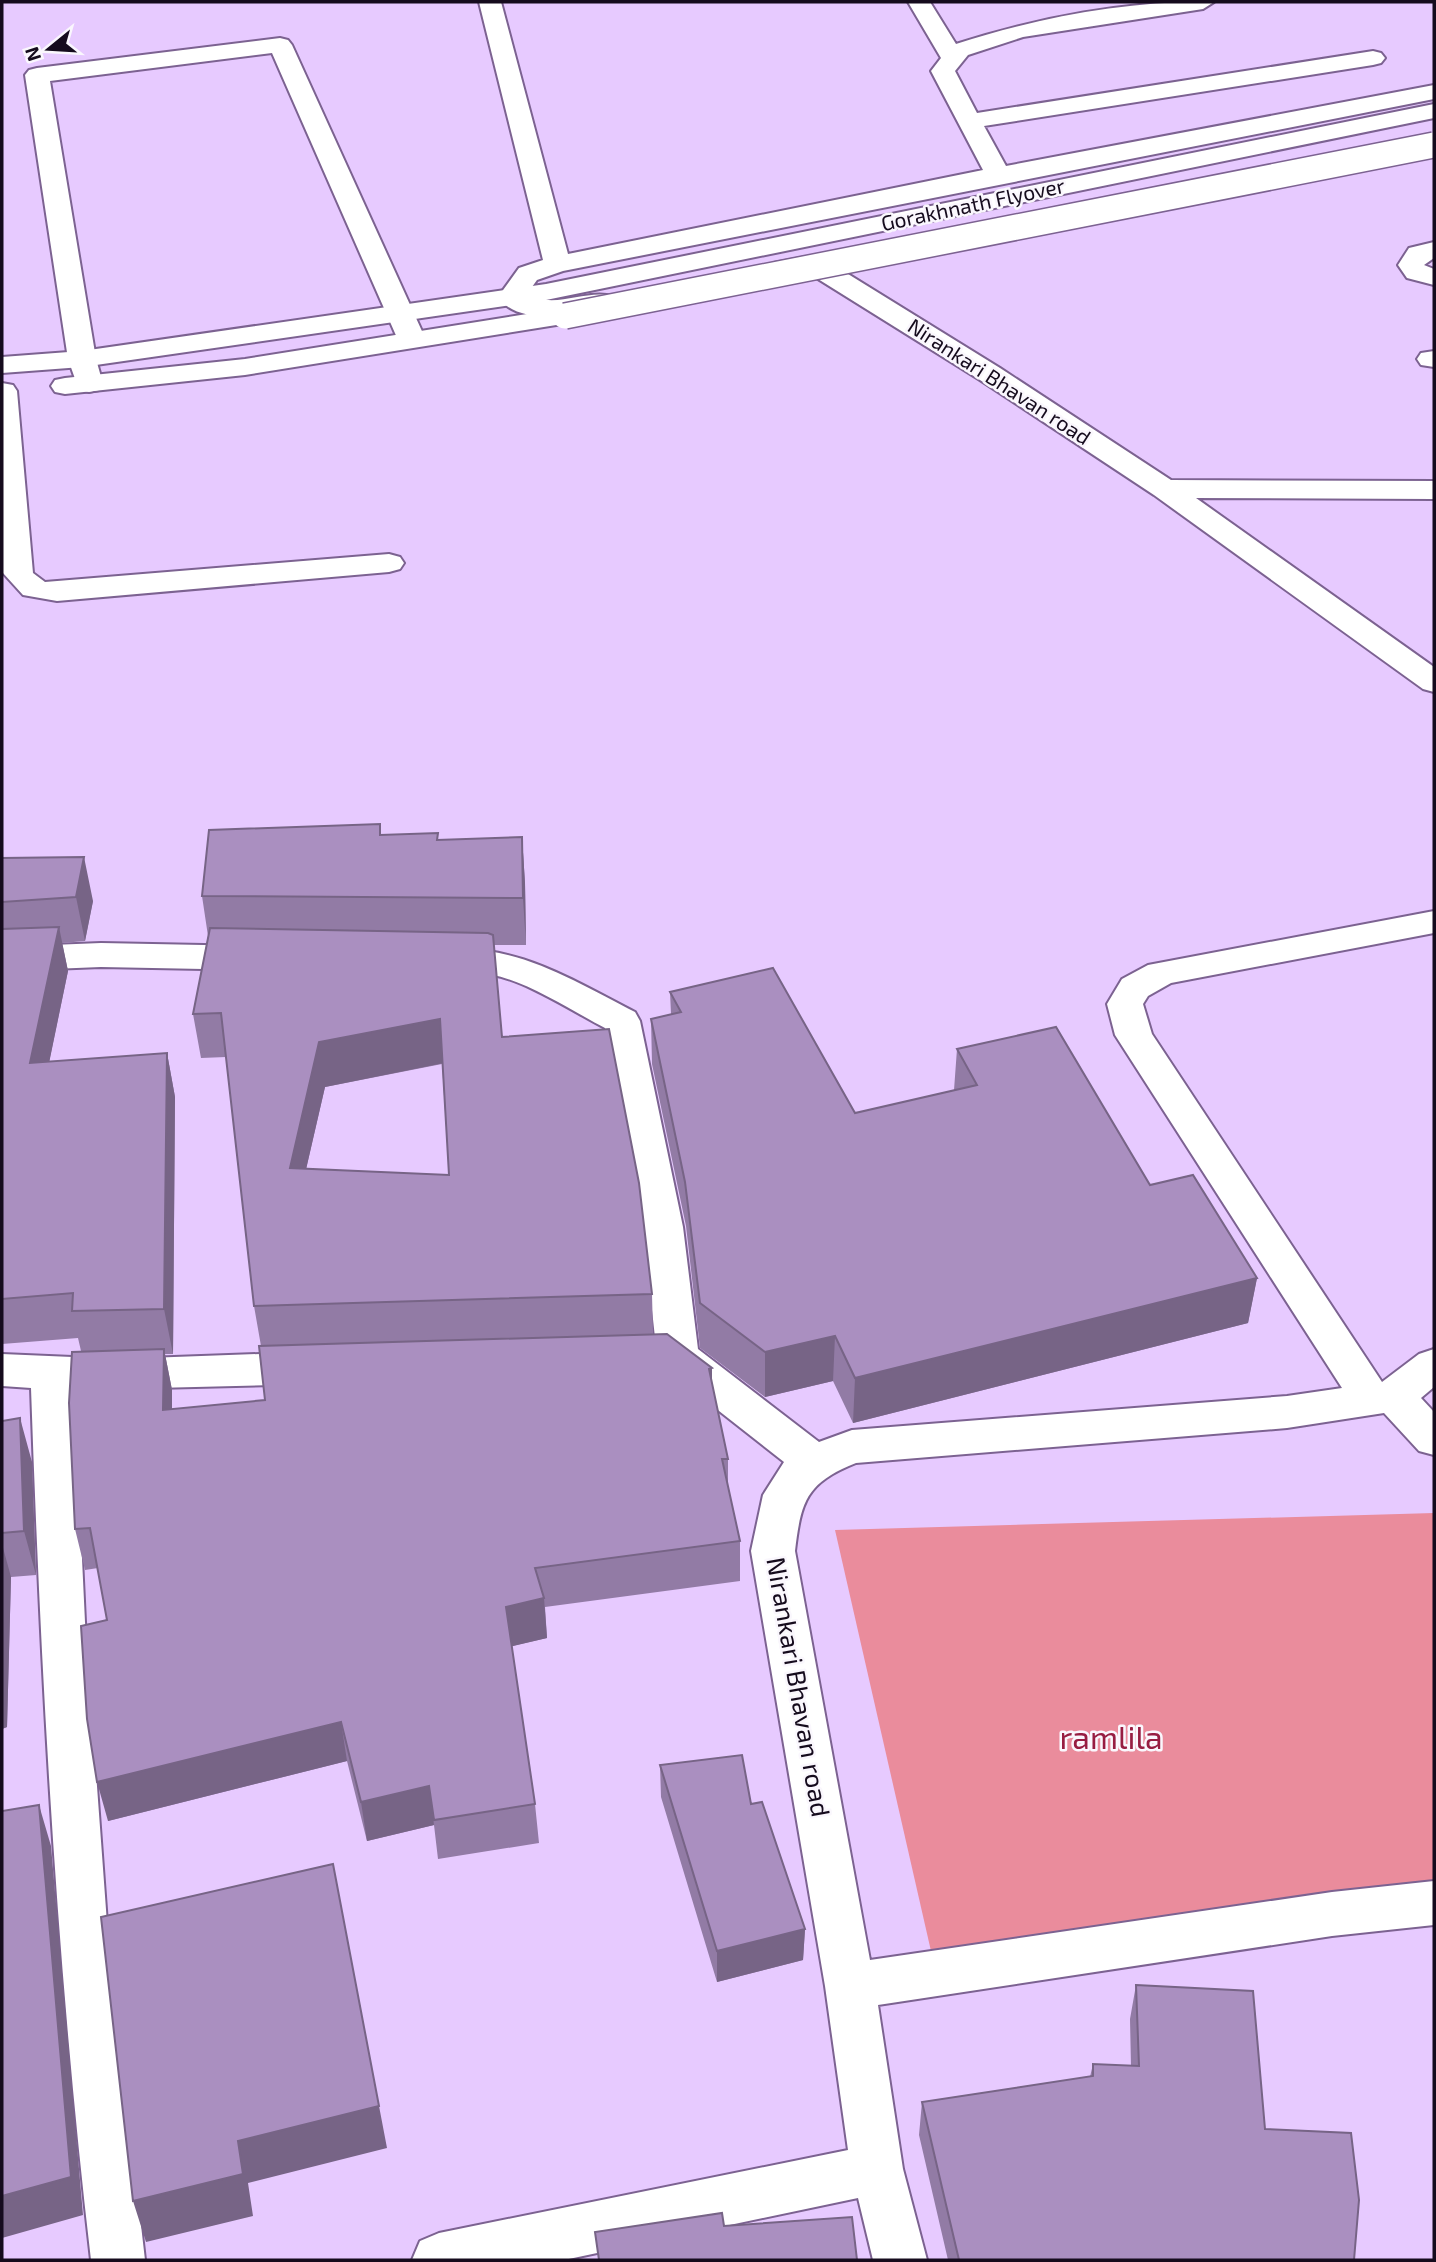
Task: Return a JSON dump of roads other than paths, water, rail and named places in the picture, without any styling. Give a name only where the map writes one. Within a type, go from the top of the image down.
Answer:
[{"type":"street","points":[[490,2],[557,264]]},
{"type":"street","points":[[919,2],[953,59]]},
{"type":"street","points":[[998,175],[943,71],[960,50],[1019,32],[1203,2]]},
{"type":"street","points":[[86,372],[37,75],[279,46],[402,312],[412,340]]},
{"type":"street","points":[[970,121],[1373,58]]},
{"type":"street","points":[[511,297],[528,274],[557,264],[998,175],[1434,92]]},
{"type":"street","name":"Gorakhnath Flyover","points":[[86,372],[402,312],[545,292],[1434,111]]},
{"type":"street","name":"Gorakhnath Flyover","points":[[86,372],[244,367],[565,316],[1434,145]]},
{"type":"street","points":[[1434,250],[1418,254],[1411,265],[1416,272],[1434,277]]},
{"type":"street","name":"Nirankari Bhavan road","points":[[511,297],[526,307],[560,310],[792,267],[818,267],[990,374],[1164,489],[1434,682]]},
{"type":"street","points":[[2,365],[86,372]]},
{"type":"street","points":[[86,372],[2,391],[18,573],[25,584],[37,590],[71,591],[388,564]]},
{"type":"street","points":[[1164,489],[1434,489]]},
{"type":"street","points":[[1434,922],[1161,973],[1135,988],[1125,1004],[1134,1035],[1434,1439]]},
{"type":"street","points":[[2,958],[101,955],[292,959]]},
{"type":"street","points":[[415,961],[497,963],[622,1021],[663,1227],[678,1356]]},
{"type":"street","points":[[637,1357],[678,1356],[813,1461]]},
{"type":"street","name":"Nirankari Bhavan road","points":[[900,2260],[877,2169],[850,1986],[773,1551],[778,1512],[787,1488],[813,1461],[852,1447],[1287,1412],[1400,1396],[1434,1365]]},
{"type":"street","points":[[2,1370],[52,1375],[349,1367]]},
{"type":"street","points":[[52,1375],[62,1622],[82,1924],[118,2260]]},
{"type":"street","points":[[850,1986],[1332,1914],[1434,1903]]},
{"type":"street","points":[[439,2260],[877,2169]]},
{"type":"park label","name":"ramlila","points":[[1111,1738]]}]
